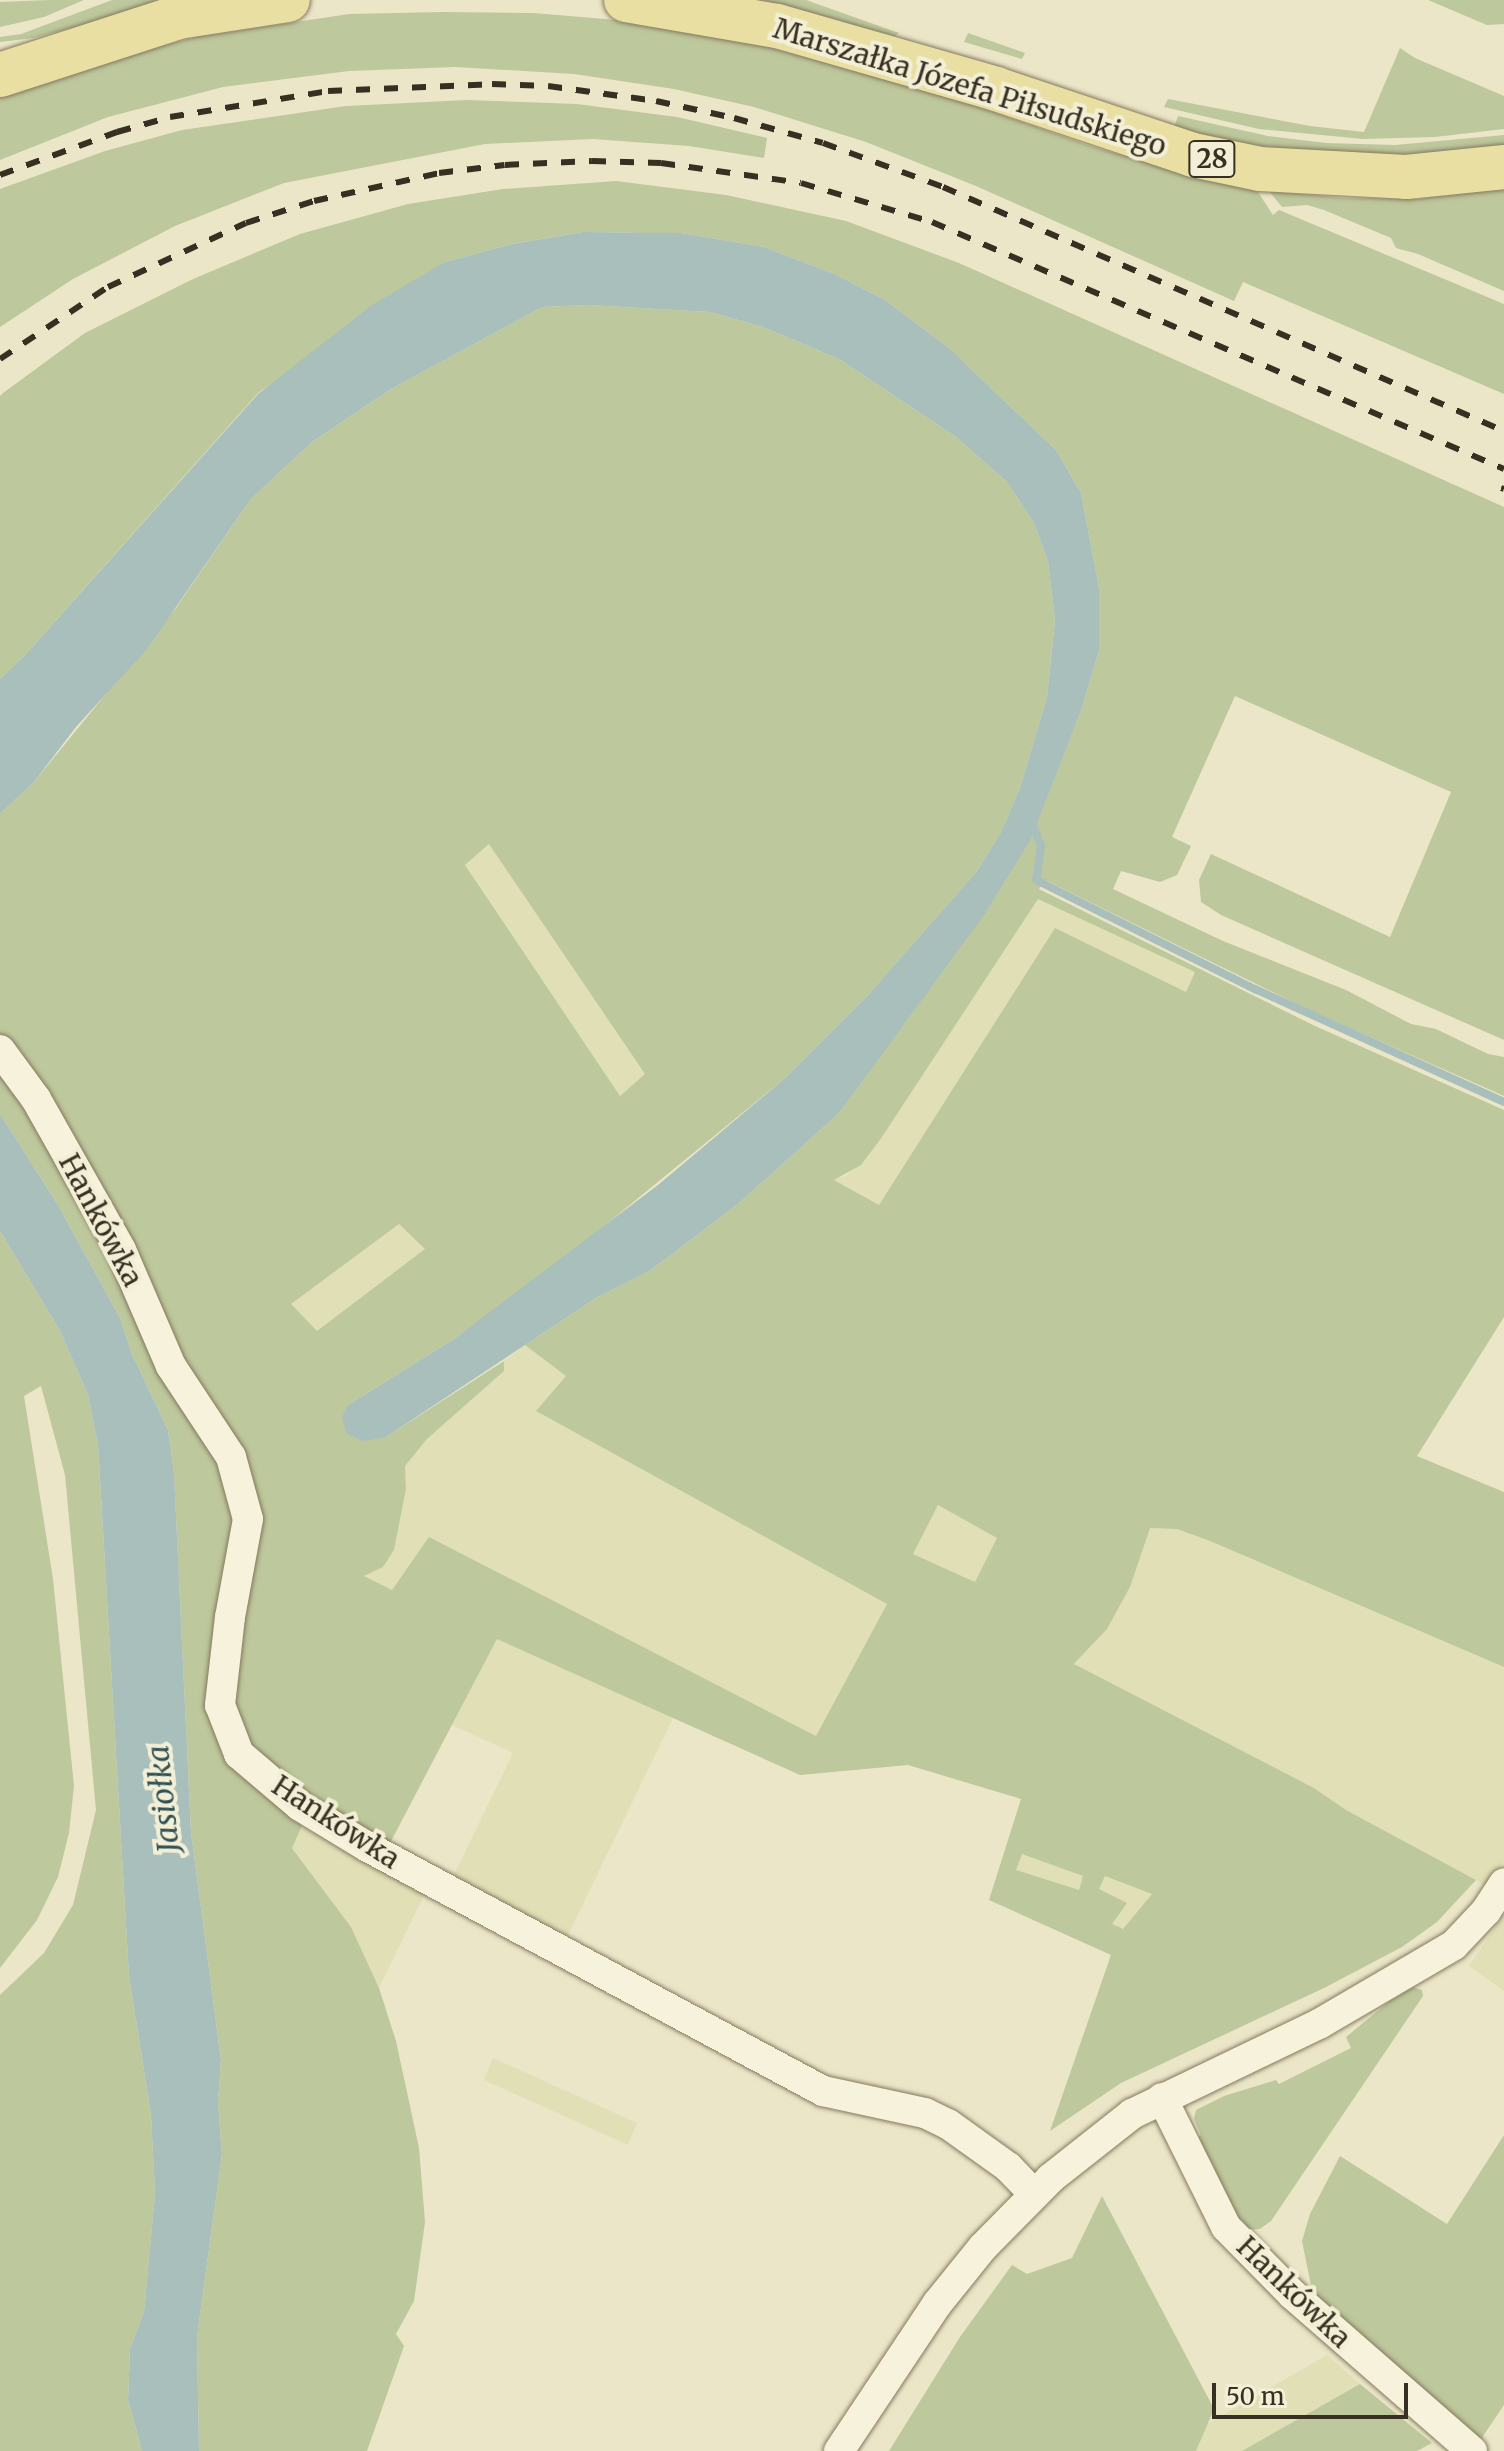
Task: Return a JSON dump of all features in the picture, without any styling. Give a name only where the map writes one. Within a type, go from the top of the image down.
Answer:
[{"type":"main road","points":[[0,75],[178,17],[288,0]]},
{"type":"main road","name":"Marszałka Józefa Piłsudskiego","points":[[626,0],[792,30],[996,89],[1193,155],[1260,169],[1406,177],[1504,167]]},
{"type":"main road","points":[[0,53],[77,48]]},
{"type":"street","name":"Hankówka","points":[[0,1050],[36,1099],[121,1250],[171,1366],[231,1457],[248,1519],[230,1617],[220,1705],[239,1754],[300,1806],[366,1846],[823,2091],[925,2113],[948,2124],[1008,2167],[1034,2194]]},
{"type":"street","points":[[839,2451],[937,2304],[983,2247],[1034,2194],[1104,2133],[1162,2098],[1319,2024],[1410,1973],[1454,1945],[1486,1911],[1504,1883]]},
{"type":"street","name":"Hankówka","points":[[1162,2098],[1226,2227],[1292,2294],[1472,2451]]},
{"type":"green space","points":[[84,0],[44,17],[0,27],[0,2]]},
{"type":"green space","points":[[112,0],[179,0],[33,38],[0,42],[0,37],[21,34]]},
{"type":"green space","points":[[754,0],[806,0],[899,33],[895,36]]},
{"type":"green space","points":[[1428,0],[1504,0],[1504,24],[1487,25]]},
{"type":"green space","points":[[533,13],[629,21],[793,49],[945,95],[1090,146],[1206,179],[1256,189],[1273,215],[1279,210],[1504,304],[1504,394],[1243,282],[1234,301],[976,186],[866,142],[754,107],[674,89],[574,74],[455,67],[349,71],[223,87],[108,117],[0,160],[0,87],[196,37],[349,14]]},
{"type":"green space","points":[[968,33],[1025,53],[1022,59],[964,42]]},
{"type":"green space","points":[[1400,48],[1415,58],[1504,96],[1504,129],[1435,137],[1363,139],[1259,129],[1164,107],[1168,99],[1310,126],[1364,132]]},
{"type":"green space","points":[[467,100],[577,104],[677,117],[767,138],[764,158],[689,146],[593,139],[485,144],[284,183],[175,226],[73,279],[0,327],[0,189],[105,151],[182,130],[346,106]]},
{"type":"green space","points":[[1178,116],[1268,136],[1326,143],[1395,145],[1504,135],[1504,147],[1397,157],[1270,149],[1174,128]]},
{"type":"green space","points":[[616,181],[726,195],[846,221],[959,263],[1504,507],[1504,1040],[1221,915],[1201,902],[1199,880],[1211,854],[1390,937],[1451,792],[1235,696],[1172,837],[1191,846],[1177,875],[1160,882],[1121,871],[1113,889],[1223,941],[1346,990],[1411,1024],[1436,1029],[1488,1054],[1504,1057],[1504,1096],[1305,1008],[1045,880],[1039,889],[1315,1026],[1504,1110],[1504,1317],[1417,1456],[1504,1492],[1504,1667],[1210,1541],[1177,1529],[1150,1528],[1130,1587],[1107,1629],[1074,1664],[1314,1788],[1346,1810],[1476,1880],[1437,1922],[1402,1947],[1326,1987],[1121,2083],[1050,2131],[1111,1955],[989,1900],[1021,1799],[908,1765],[800,1775],[497,1639],[389,1845],[342,1822],[246,1750],[228,1694],[255,1504],[0,1042],[0,814],[34,782],[176,608],[250,500],[312,442],[391,389],[542,307],[588,305],[710,312],[763,327],[839,359],[956,437],[1007,482],[1034,523],[1048,562],[1055,620],[1047,697],[1020,788],[1001,832],[977,871],[867,996],[785,1078],[560,1262],[454,1339],[348,1405],[386,1437],[504,1361],[504,1371],[427,1439],[405,1466],[406,1489],[394,1550],[383,1567],[364,1576],[392,1590],[429,1537],[816,1736],[887,1604],[536,1411],[566,1376],[525,1345],[596,1298],[651,1270],[738,1204],[839,1113],[1031,838],[1081,711],[1099,651],[1099,588],[1081,493],[1056,450],[949,348],[885,300],[837,275],[764,247],[681,233],[583,232],[512,244],[445,262],[258,393],[25,655],[0,679],[0,396],[3,393],[85,333],[193,279],[300,234],[408,204],[503,189]],"holes":[[[489,844],[645,1074],[620,1096],[465,865]],[[1038,899],[1195,972],[1186,992],[1055,928],[879,1205],[834,1180],[861,1165]],[[399,1224],[425,1249],[317,1331],[291,1304]],[[938,1505],[997,1538],[975,1582],[913,1554]],[[1022,1854],[1083,1876],[1079,1890],[1016,1870]],[[1105,1876],[1152,1894],[1123,1929],[1112,1924],[1127,1903],[1099,1889]]]},
{"type":"green space","points":[[1504,188],[1504,291],[1418,254],[1396,248],[1391,238],[1324,210],[1307,205],[1282,207],[1269,191],[1345,198],[1418,199]]},
{"type":"green space","points":[[490,844],[645,1074],[620,1096],[465,865]]},
{"type":"green space","points":[[1038,898],[1195,972],[1186,992],[1055,928],[879,1205],[833,1179],[846,1176],[882,1137]]},
{"type":"green space","points":[[0,1061],[33,1105],[238,1503],[215,1709],[306,1817],[292,1848],[351,1927],[379,1988],[396,2041],[419,2148],[425,2222],[414,2301],[396,2334],[404,2346],[367,2451],[199,2451],[197,2337],[222,2154],[218,2102],[221,2060],[191,1832],[174,1474],[168,1430],[132,1354],[120,1318],[58,1205],[0,1114]]},
{"type":"green space","points":[[399,1224],[426,1249],[317,1331],[290,1304]]},
{"type":"green space","points":[[0,1231],[60,1331],[88,1395],[98,1445],[129,1976],[151,2115],[155,2194],[144,2312],[130,2349],[128,2400],[142,2451],[0,2451],[0,1995],[44,1953],[73,1905],[96,1810],[65,1475],[41,1386],[24,1396],[53,1579],[74,1786],[69,1833],[58,1877],[37,1920],[0,1968]]},
{"type":"green space","points":[[525,1345],[566,1376],[536,1411],[887,1604],[816,1736],[429,1538],[392,1590],[363,1576],[383,1567],[394,1550],[406,1490],[405,1466],[427,1439],[504,1371],[504,1361]]},
{"type":"green space","points":[[938,1504],[998,1538],[975,1582],[913,1554]]},
{"type":"green space","points":[[1149,1528],[1177,1529],[1210,1541],[1504,1667],[1504,1861],[1487,1886],[1346,1810],[1314,1788],[1074,1665],[1107,1629],[1130,1587]]},
{"type":"green space","points":[[497,1639],[674,1716],[565,1941],[452,1879],[513,1753],[452,1725]]},
{"type":"green space","points":[[306,1817],[425,1893],[379,1988],[351,1927],[292,1847]]},
{"type":"green space","points":[[1022,1854],[1083,1876],[1079,1891],[1015,1870]]},
{"type":"green space","points":[[1105,1876],[1153,1894],[1123,1929],[1111,1925],[1098,1889]]},
{"type":"green space","points":[[1504,1914],[1504,1991],[1469,1966]]},
{"type":"green space","points":[[1413,1987],[1422,1990],[1423,1996],[1271,2221],[1260,2229],[1245,2230],[1235,2222],[1193,2140],[1201,2135],[1194,2119],[1196,2110],[1224,2096],[1276,2080],[1279,2084],[1351,2048],[1346,2037],[1391,2000]]},
{"type":"green space","points":[[493,2058],[637,2123],[628,2145],[484,2080]]},
{"type":"green space","points":[[1504,2135],[1504,2405],[1481,2439],[1330,2314],[1312,2290],[1302,2241],[1310,2214],[1340,2156],[1447,2224]]},
{"type":"green space","points":[[1102,2196],[1214,2409],[1196,2451],[889,2451],[960,2337],[1012,2265],[1027,2274],[1072,2258]]},
{"type":"green space","points":[[1327,2355],[1360,2384],[1242,2451],[1196,2451],[1207,2424]]},
{"type":"green space","points":[[1360,2384],[1432,2443],[1417,2451],[1242,2451]]},
{"type":"water","points":[[583,232],[681,233],[764,247],[837,275],[885,300],[949,348],[1056,450],[1081,493],[1099,588],[1099,651],[1081,711],[1031,839],[984,915],[839,1113],[738,1204],[651,1270],[596,1298],[386,1437],[362,1441],[346,1433],[342,1417],[348,1405],[454,1339],[658,1185],[785,1078],[867,996],[977,871],[1001,832],[1020,788],[1047,697],[1055,620],[1048,562],[1034,523],[1007,482],[956,437],[839,359],[763,327],[710,312],[588,305],[542,307],[391,389],[312,442],[250,500],[147,649],[76,727],[34,782],[0,814],[0,679],[25,655],[258,394],[372,305],[445,262],[512,244]]},
{"type":"water","name":"Jasiołka","points":[[0,1114],[58,1205],[120,1318],[132,1354],[168,1430],[174,1473],[191,1832],[221,2060],[218,2102],[222,2154],[197,2337],[199,2451],[142,2451],[128,2400],[130,2349],[144,2312],[155,2194],[151,2115],[129,1976],[98,1445],[88,1395],[60,1331],[0,1231]]},
{"type":"waterway","points":[[1031,821],[1041,846],[1036,880],[1255,989],[1504,1102]]},
{"type":"railway","points":[[0,175],[117,132],[170,117],[328,91],[492,84],[548,86],[656,101],[734,118],[823,143],[943,187],[1504,431]]},
{"type":"railway","points":[[0,359],[108,287],[246,223],[314,201],[439,173],[505,165],[592,161],[661,163],[801,183],[932,222],[1504,469]]}]
